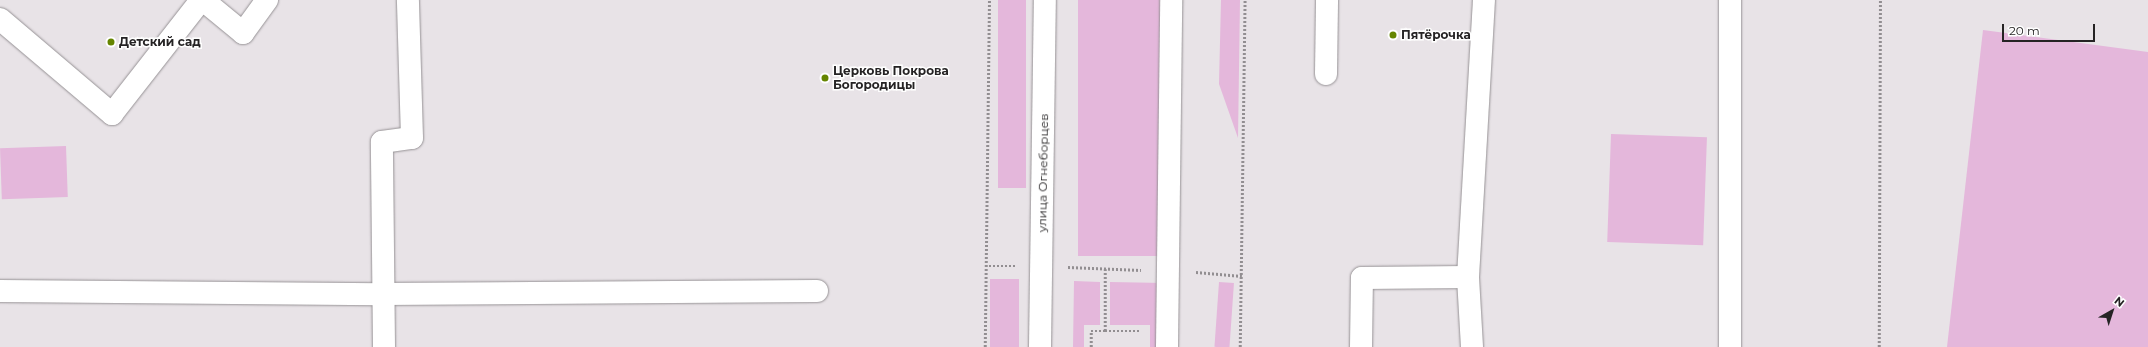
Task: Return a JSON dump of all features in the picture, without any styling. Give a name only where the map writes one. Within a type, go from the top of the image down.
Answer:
[{"type":"street","points":[[0,19],[112,114],[202,0],[243,33],[267,0]]},
{"type":"street","points":[[384,347],[382,294],[382,142],[412,138],[408,0]]},
{"type":"street","name":"улица Огнеборцев","points":[[1040,347],[1046,0]]},
{"type":"street","points":[[1167,347],[1171,0]]},
{"type":"street","points":[[1326,74],[1327,0]]},
{"type":"street","points":[[1472,347],[1468,277],[1484,0]]},
{"type":"street","points":[[1730,0],[1730,347]]},
{"type":"street","points":[[1361,347],[1362,278],[1468,277]]},
{"type":"street","points":[[0,291],[382,294],[817,291]]},
{"type":"path","points":[[985,347],[989,0]]},
{"type":"path","points":[[1240,347],[1245,0]]},
{"type":"path","points":[[1879,347],[1880,0]]},
{"type":"path","points":[[985,266],[1041,266],[1168,270],[1242,276]]},
{"type":"path","points":[[1105,269],[1105,331]]},
{"type":"path","points":[[1091,347],[1091,331],[1146,332]]},
{"type":"shaded area","points":[[998,0],[1026,0],[1026,188],[998,188]]},
{"type":"shaded area","points":[[1078,0],[1167,0],[1167,256],[1078,256]]},
{"type":"shaded area","points":[[1221,0],[1240,0],[1238,138],[1219,84]]},
{"type":"shaded area","points":[[1983,30],[2148,52],[2148,347],[1947,347]]},
{"type":"shaded area","points":[[1611,134],[1707,137],[1703,245],[1607,242]]},
{"type":"shaded area","points":[[66,146],[68,197],[2,199],[0,148]]},
{"type":"shaded area","points":[[990,279],[1019,279],[1019,347],[990,347]]},
{"type":"shaded area","points":[[1074,281],[1100,282],[1100,325],[1084,325],[1084,347],[1073,347]]},
{"type":"shaded area","points":[[1110,282],[1165,283],[1165,347],[1150,347],[1150,325],[1110,325]]},
{"type":"shaded area","points":[[1219,282],[1234,283],[1229,347],[1214,347]]},
{"type":"place","name":"Пятёрочка","points":[[1393,35]]},
{"type":"place","name":"Детский сад","points":[[111,42]]},
{"type":"place","name":"Церковь Покрова Богородицы","points":[[825,78]]}]
